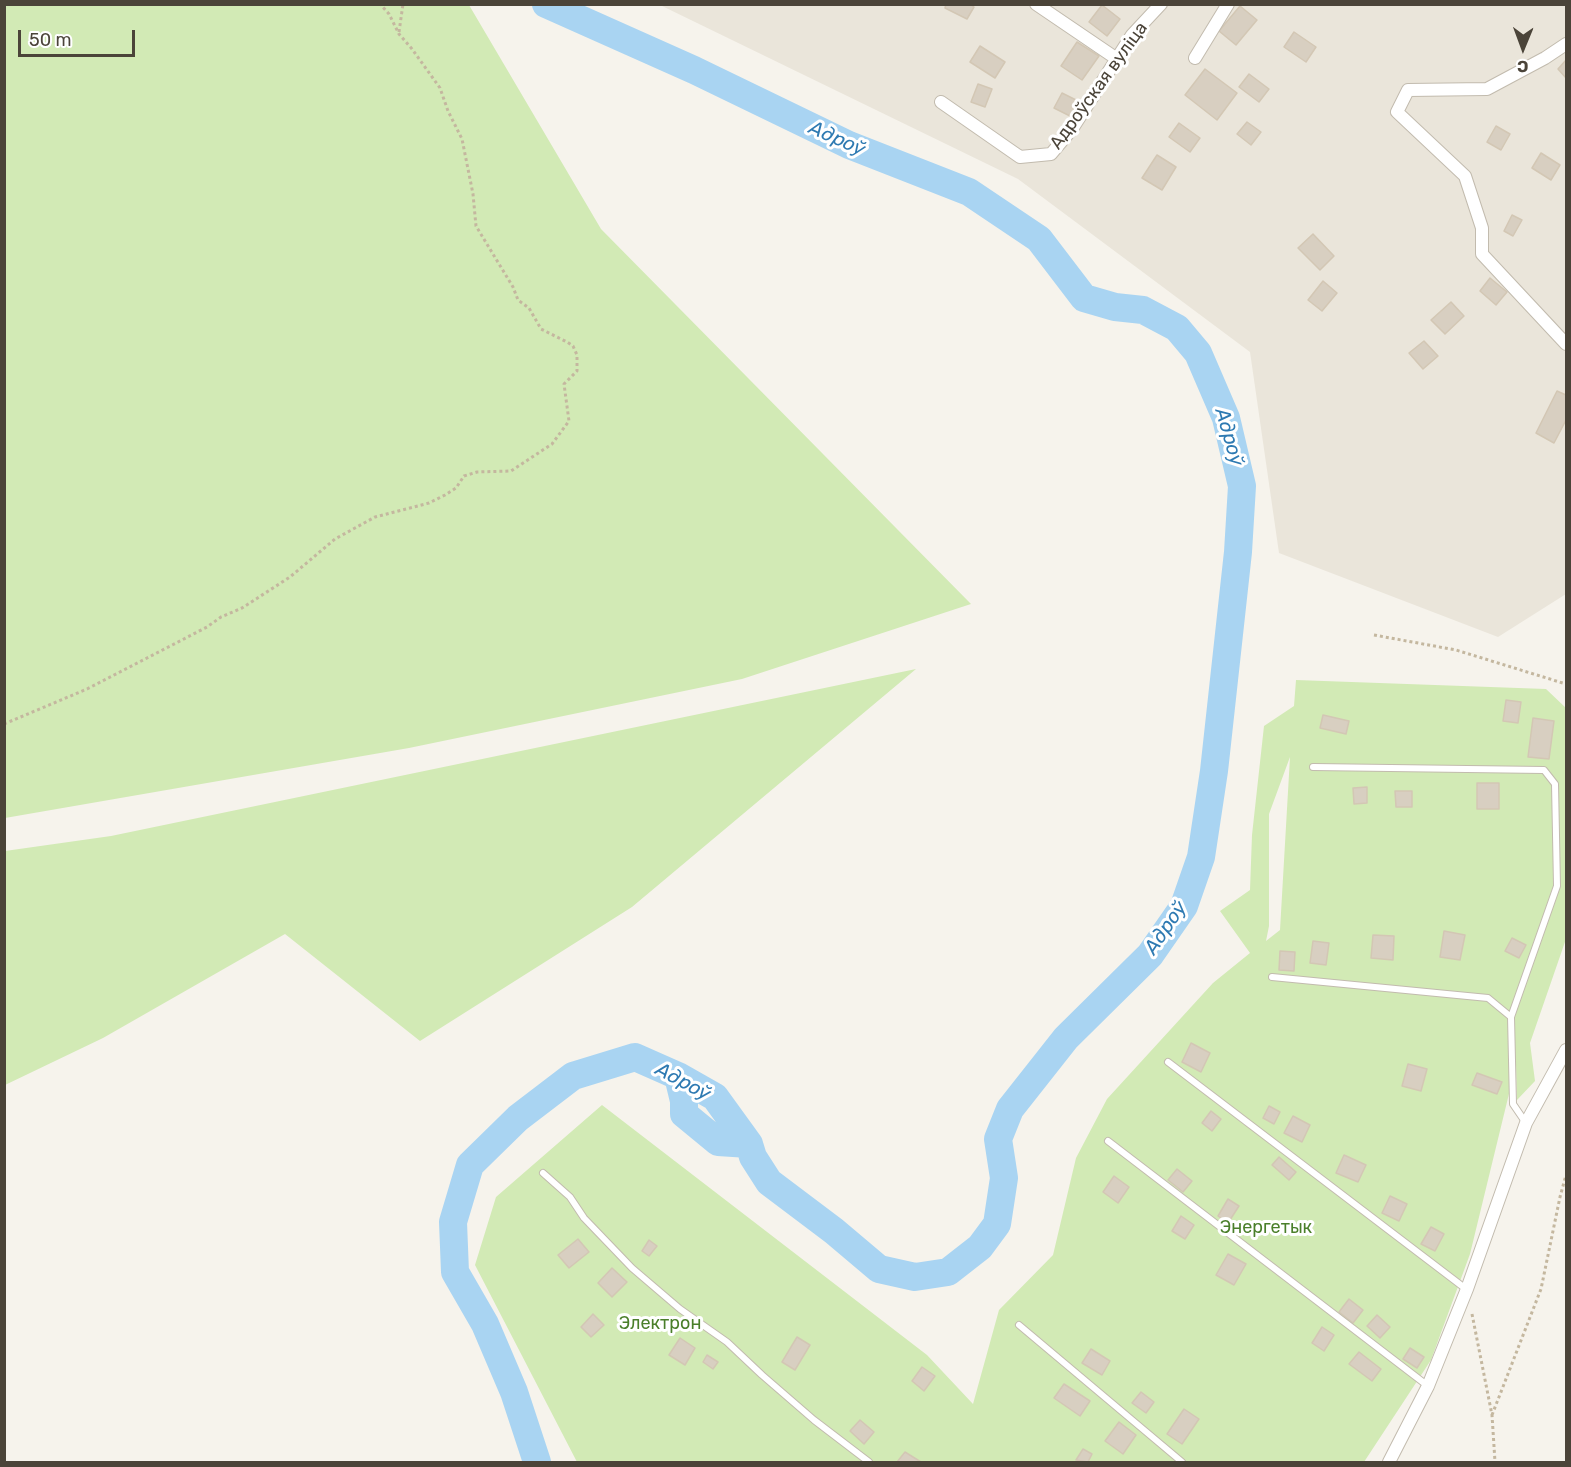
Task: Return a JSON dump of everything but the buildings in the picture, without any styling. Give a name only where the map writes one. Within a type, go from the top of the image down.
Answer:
[{"type":"street","points":[[1036,4],[1117,59]]},
{"type":"street","name":"Адроўская вуліца","points":[[940,102],[1020,157],[1051,154],[1072,129],[1132,35],[1161,4]]},
{"type":"street","points":[[1195,58],[1228,4]]},
{"type":"street","points":[[1566,44],[1487,89],[1408,90],[1397,112],[1465,176],[1482,228],[1482,254],[1566,344]]},
{"type":"street","points":[[1389,1462],[1428,1386],[1467,1289],[1526,1124],[1566,1050]]},
{"type":"lane","points":[[1313,767],[1544,770],[1555,784],[1557,886],[1511,1017],[1513,1104],[1526,1124]]},
{"type":"lane","points":[[1272,977],[1488,998],[1511,1017]]},
{"type":"lane","points":[[1168,1062],[1467,1289]]},
{"type":"lane","points":[[1108,1141],[1428,1386]]},
{"type":"lane","points":[[543,1173],[570,1197],[584,1218],[632,1268],[680,1309],[727,1342],[814,1420],[869,1462]]},
{"type":"lane","points":[[1019,1325],[1182,1462]]},
{"type":"path","points":[[4,724],[87,688],[184,639],[220,617],[242,608],[290,578],[335,539],[361,524],[429,503],[456,488],[464,476],[477,472],[511,471],[552,444],[569,421],[564,384],[577,371],[578,355],[573,346],[541,329],[529,308],[518,300],[513,287],[476,226],[473,194],[462,139],[440,88],[399,34],[389,14],[380,4]]},
{"type":"path","points":[[399,34],[403,4]]},
{"type":"path","points":[[1374,635],[1456,650],[1566,684]]},
{"type":"path","points":[[1492,1415],[1541,1289],[1566,1175]]},
{"type":"path","points":[[1472,1312],[1492,1415],[1495,1462]]},
{"type":"shaded area","points":[[660,5],[1566,5],[1566,594],[1498,637],[1279,553],[1250,352],[1018,179]]},
{"type":"green space","points":[[5,4],[469,5],[601,229],[971,604],[742,679],[409,748],[5,818]]},
{"type":"green space","points":[[916,669],[632,907],[420,1041],[285,934],[103,1038],[5,1085],[5,851],[111,836]]},
{"type":"green space","name":"Энергетык","points":[[1296,680],[1546,689],[1566,708],[1566,939],[1530,1043],[1535,1081],[1517,1100],[1516,1065],[1470,1254],[1431,1360],[1364,1462],[577,1462],[475,1265],[496,1197],[602,1105],[927,1355],[973,1404],[999,1310],[1053,1255],[1076,1158],[1107,1099],[1213,983],[1250,953],[1220,911],[1250,890],[1252,835],[1264,726],[1294,706]],"holes":[[[1290,757],[1280,930],[1266,941],[1269,926],[1269,814]]]},
{"type":"waterway","name":"Адроў","points":[[537,1462],[514,1392],[485,1324],[455,1272],[453,1222],[470,1165],[518,1118],[573,1076],[635,1057],[678,1076],[715,1097],[749,1144],[753,1157],[769,1182],[834,1231],[879,1269],[915,1277],[948,1272],[980,1247],[997,1224],[1004,1178],[998,1139],[1010,1109],[1066,1038],[1150,955],[1184,906],[1201,857],[1214,771],[1238,552],[1242,486],[1226,418],[1198,353],[1177,328],[1143,310],[1115,307],[1084,298],[1039,239],[969,192],[849,145],[694,70],[546,4]]},
{"type":"waterway","points":[[678,1076],[684,1101],[684,1114],[718,1142],[749,1144]]},
{"type":"park label","name":"Электрон","points":[[660,1324]]}]
